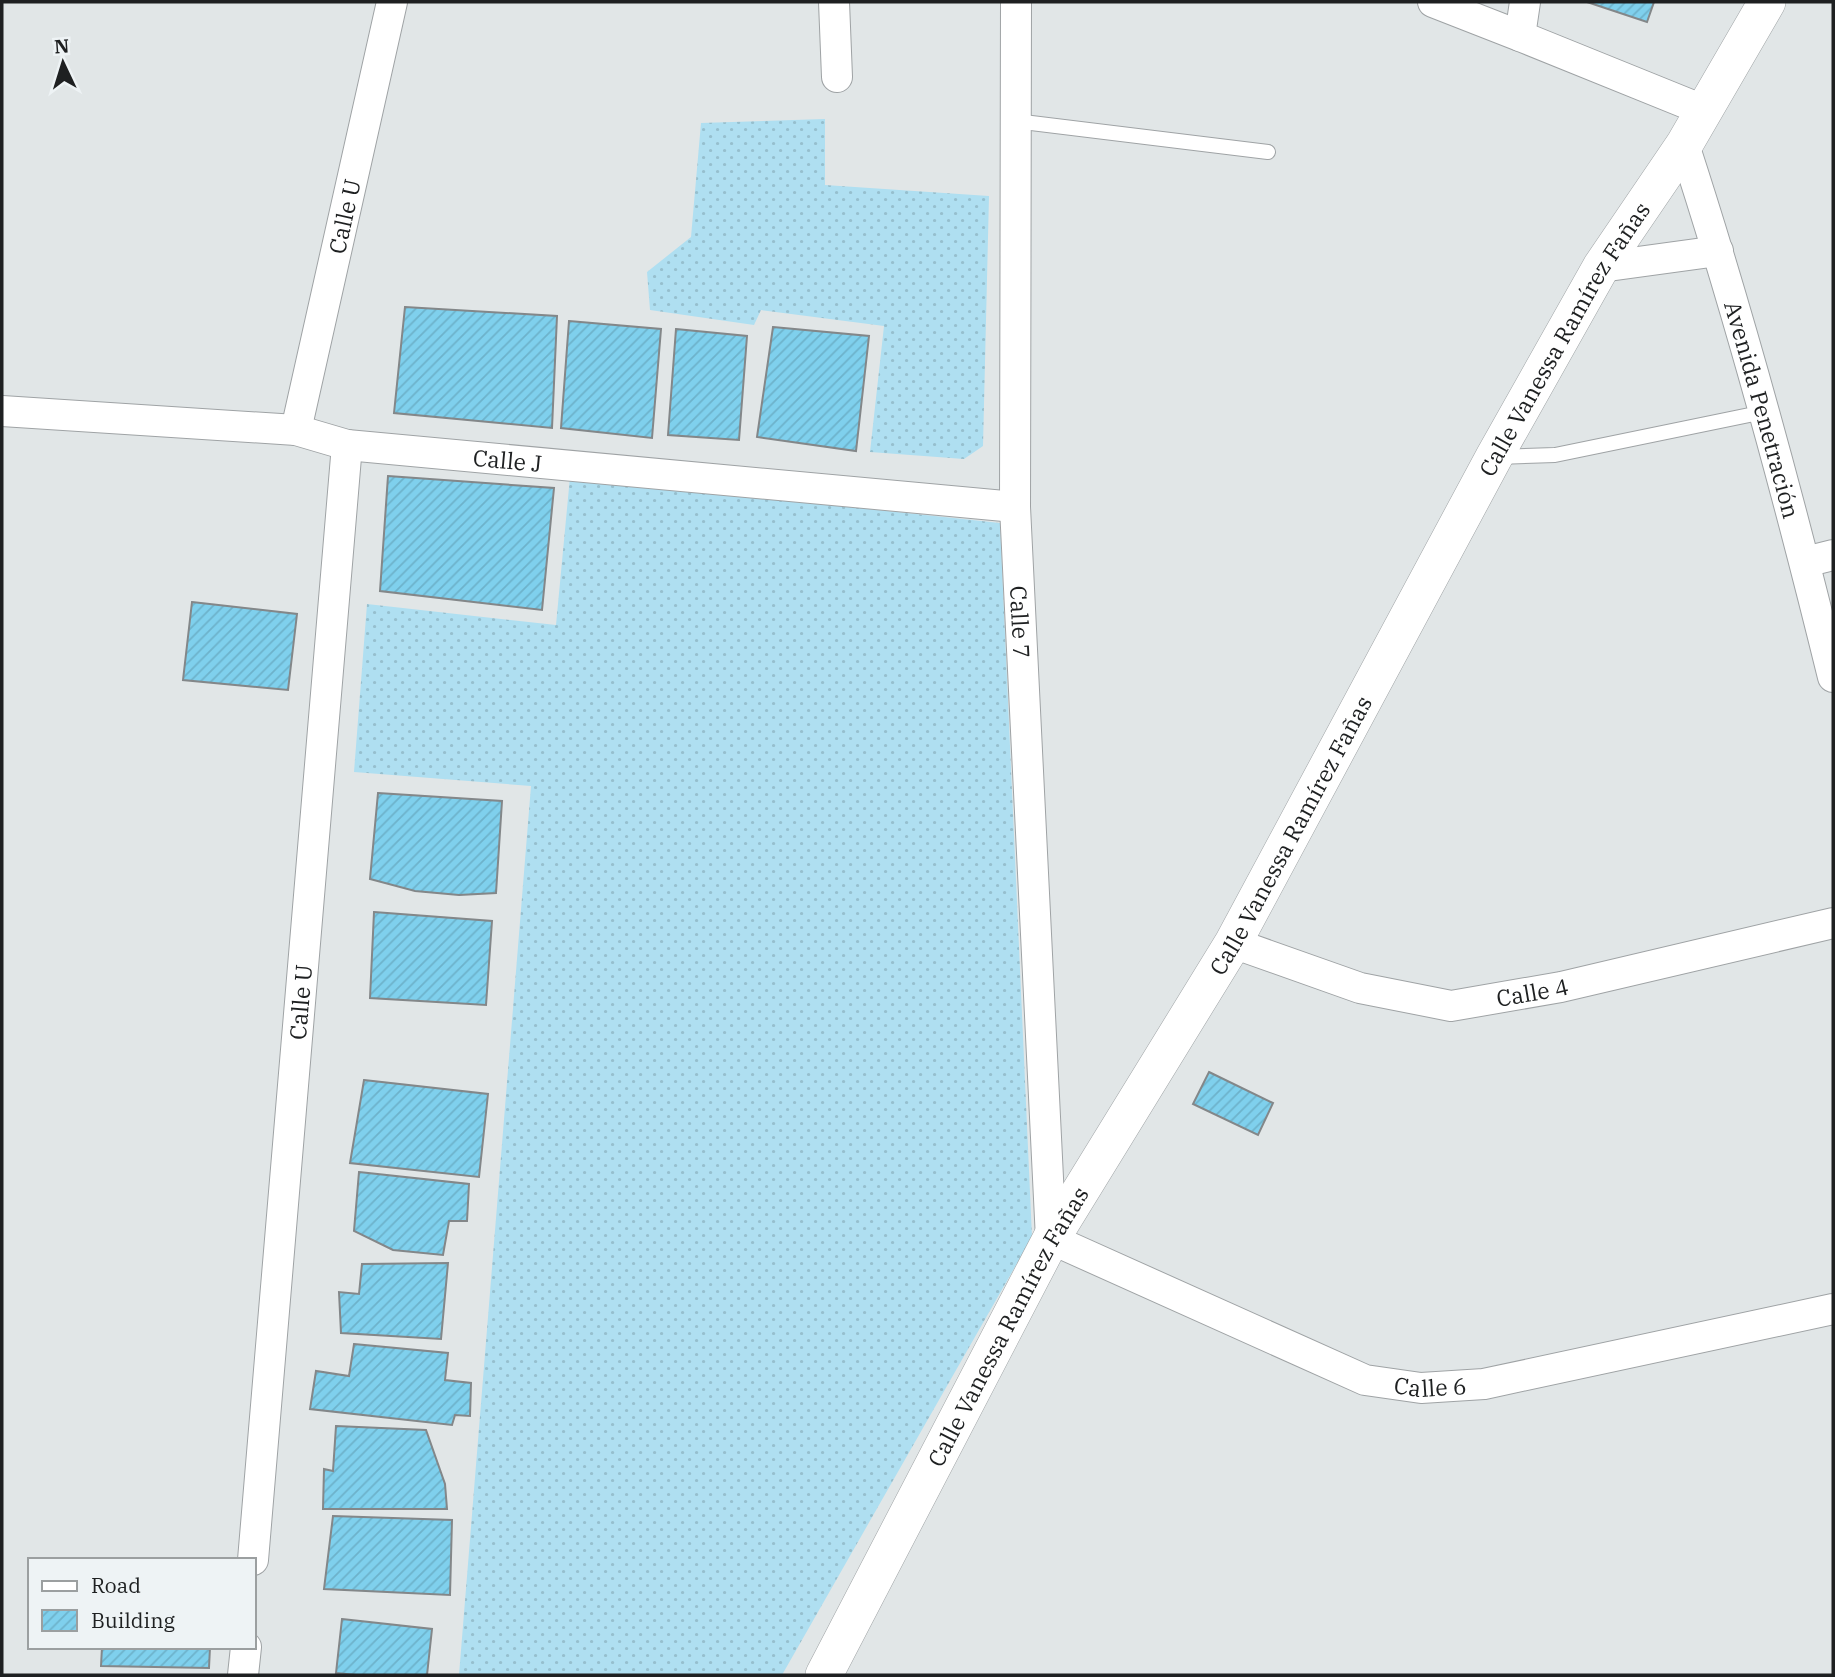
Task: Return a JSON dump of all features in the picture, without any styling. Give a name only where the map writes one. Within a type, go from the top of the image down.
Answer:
[{"type":"street","name":"Calle U","points":[[296,430],[392,2]]},
{"type":"street","points":[[834,2],[837,77]]},
{"type":"street","name":"Calle 7","points":[[1016,2],[1016,507],[1051,1239]]},
{"type":"street","points":[[1433,2],[1703,110]]},
{"type":"street","points":[[1520,36],[1525,2]]},
{"type":"street","name":"Calle Vanessa Ramírez Fañas","points":[[824,1675],[1051,1239],[1233,943],[1494,457],[1601,267],[1684,145],[1767,2]]},
{"type":"street","name":"Avenida Penetración","points":[[1684,145],[1718,251],[1764,412],[1819,559],[1833,677]]},
{"type":"street","points":[[1601,267],[1718,251]]},
{"type":"street","name":"Calle J","points":[[2,411],[296,430],[347,445],[1016,507]]},
{"type":"street","name":"Calle U","points":[[253,1558],[347,445]]},
{"type":"street","name":"Calle 4","points":[[1233,943],[1360,988],[1451,1006],[1561,986],[1833,923]]},
{"type":"street","name":"Calle 6","points":[[1051,1239],[1365,1380],[1421,1388],[1484,1384],[1833,1309]]},
{"type":"street","points":[[243,1675],[246,1649]]},
{"type":"lane","points":[[1015,121],[1268,152]]},
{"type":"lane","points":[[1494,457],[1555,455],[1764,412]]},
{"type":"shaded area","points":[[825,119],[825,185],[989,196],[983,446],[964,459],[870,452],[884,326],[761,310],[754,325],[650,310],[647,272],[691,237],[701,123]]},
{"type":"shaded area","points":[[570,477],[1000,523],[1032,1237],[782,1675],[459,1675],[531,786],[354,772],[367,604],[556,625]]},
{"type":"building","points":[[1587,2],[1654,2],[1647,22]]},
{"type":"building","points":[[405,307],[557,316],[552,428],[394,413]]},
{"type":"building","points":[[569,321],[661,329],[652,438],[561,428]]},
{"type":"building","points":[[773,327],[869,336],[856,451],[757,437]]},
{"type":"building","points":[[676,329],[747,336],[739,440],[668,435]]},
{"type":"building","points":[[388,476],[554,488],[542,610],[380,591]]},
{"type":"building","points":[[192,602],[297,614],[288,690],[183,680]]},
{"type":"building","points":[[378,793],[502,801],[496,893],[459,895],[415,891],[370,879]]},
{"type":"building","points":[[374,912],[492,921],[486,1005],[370,998]]},
{"type":"building","points":[[1209,1072],[1273,1103],[1258,1135],[1193,1104]]},
{"type":"building","points":[[364,1080],[488,1094],[479,1177],[350,1163]]},
{"type":"building","points":[[359,1172],[469,1184],[467,1221],[449,1221],[443,1255],[393,1250],[354,1231]]},
{"type":"building","points":[[448,1263],[441,1339],[341,1333],[339,1292],[359,1294],[362,1264]]},
{"type":"building","points":[[354,1344],[448,1353],[445,1380],[471,1383],[470,1416],[455,1415],[452,1425],[310,1409],[316,1371],[349,1376]]},
{"type":"building","points":[[336,1426],[426,1430],[445,1484],[447,1509],[323,1509],[324,1469],[333,1471]]},
{"type":"building","points":[[333,1516],[452,1520],[450,1595],[324,1589]]},
{"type":"building","points":[[342,1619],[432,1629],[427,1675],[336,1673]]},
{"type":"building","points":[[102,1649],[210,1649],[209,1668],[101,1666]]}]
